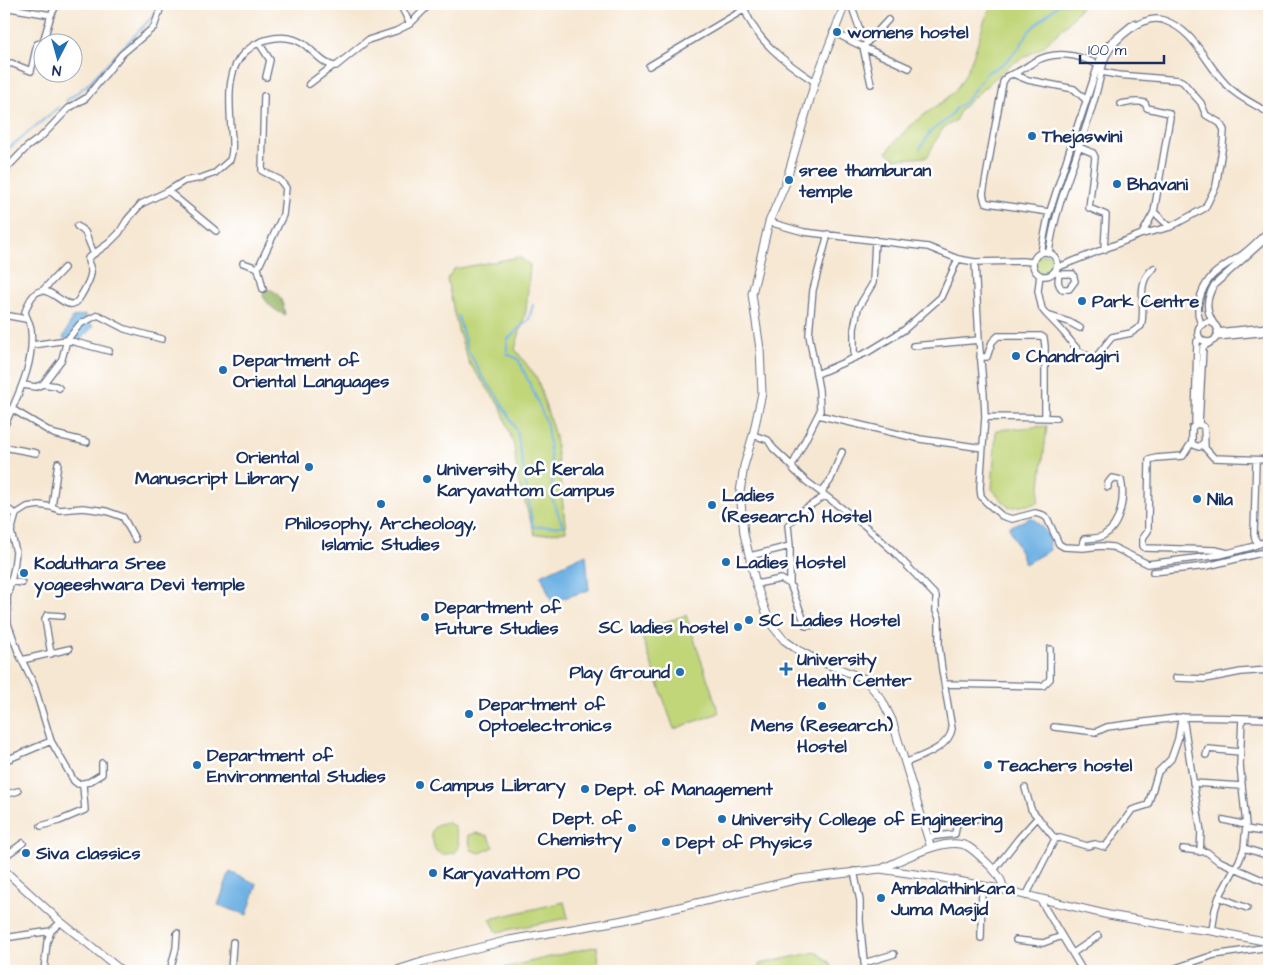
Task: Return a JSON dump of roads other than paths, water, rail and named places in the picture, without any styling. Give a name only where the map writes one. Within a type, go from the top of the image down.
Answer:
[{"type":"main road","points":[[846,4],[833,32],[815,82],[785,185],[769,222],[752,294],[760,349],[762,393],[744,466],[740,492],[744,534],[756,584],[770,623],[784,640],[798,650],[820,661],[865,679],[882,700],[892,720],[932,848]]},
{"type":"main road","points":[[880,870],[932,848],[954,844],[966,846],[977,854],[1002,879],[1004,890]]},
{"type":"main road","points":[[4,870],[60,922],[120,971]]},
{"type":"main road","points":[[394,971],[425,961],[502,942],[624,920],[799,879],[854,871],[880,870],[943,878],[1004,890],[1109,915],[1269,942]]},
{"type":"street","points":[[46,32],[51,15],[57,4]]},
{"type":"street","points":[[4,171],[69,108],[86,98],[122,54],[154,27],[162,4]]},
{"type":"street","points":[[400,4],[410,24]]},
{"type":"street","points":[[308,84],[333,66],[339,65],[368,40],[396,31],[410,24],[430,4]]},
{"type":"street","points":[[851,4],[865,45],[872,84]]},
{"type":"street","points":[[4,7],[51,15]]},
{"type":"street","points":[[649,66],[744,7],[750,20],[770,47],[792,68],[815,82]]},
{"type":"street","points":[[1080,120],[1101,56],[1110,43],[1121,33],[1139,19],[1150,15],[1168,18],[1190,31],[1225,80],[1269,109]]},
{"type":"street","points":[[865,45],[888,20]]},
{"type":"street","points":[[1049,252],[1055,218],[1079,147],[1106,56],[1128,32],[1147,20],[1163,20],[1179,27],[1188,34],[1228,87],[1269,113]]},
{"type":"street","points":[[833,32],[865,45],[909,68]]},
{"type":"street","points":[[43,290],[66,303],[76,303],[88,286],[92,271],[87,261],[119,233],[141,204],[184,181],[215,173],[230,160],[232,151],[229,98],[233,70],[243,54],[259,43],[279,37],[292,39],[304,44],[329,65],[333,66]]},
{"type":"street","points":[[259,43],[270,60],[266,77]]},
{"type":"street","points":[[1048,217],[1049,212],[988,203],[984,198],[1003,82],[1006,76],[1036,61],[1059,54],[1082,58],[1098,64]]},
{"type":"street","points":[[1041,252],[1048,217],[1101,56]]},
{"type":"street","points":[[4,69],[7,64],[11,63],[31,71],[32,66]]},
{"type":"street","points":[[1057,271],[1055,257],[1049,252],[1041,252],[1034,257],[1032,262],[1033,269],[1040,275],[1048,276],[1142,234],[1170,227],[1205,208],[1216,186],[1224,130],[1220,123],[1206,115],[1201,103],[1183,82],[1102,72]]},
{"type":"street","points":[[1013,74],[1028,80],[1074,89],[1086,100]]},
{"type":"street","points":[[264,96],[261,168],[262,171],[284,183],[286,188],[283,215],[258,268],[264,289]]},
{"type":"street","points":[[1121,104],[1130,102],[1145,103],[1146,108],[1169,113],[1170,117],[1154,212],[1142,234]]},
{"type":"street","points":[[1079,147],[1093,153],[1095,157],[1089,208],[1106,215],[1104,250]]},
{"type":"street","points":[[168,191],[216,231]]},
{"type":"street","points":[[1154,212],[1170,227]]},
{"type":"street","points":[[769,222],[804,232],[928,247],[958,259],[976,262],[1032,262]]},
{"type":"street","points":[[77,226],[85,232],[94,254]]},
{"type":"street","points":[[1202,325],[1197,316],[1198,309],[1201,297],[1211,277],[1244,253],[1269,230]]},
{"type":"street","points":[[792,466],[820,411],[817,374],[809,335],[810,312],[816,275],[828,234]]},
{"type":"street","points":[[1217,335],[1206,306],[1209,294],[1214,285],[1269,236]]},
{"type":"street","points":[[854,358],[854,329],[858,308],[873,284],[875,240]]},
{"type":"street","points":[[817,374],[868,352],[904,330],[941,297],[958,259]]},
{"type":"street","points":[[976,262],[979,340],[985,417],[980,488],[981,496],[989,506],[1002,516],[1012,519],[1035,513],[1043,515],[1047,518],[1059,544],[1064,547],[1113,547],[1148,564],[1210,557],[1251,548],[1269,540]]},
{"type":"street","points":[[243,263],[258,268]]},
{"type":"street","points":[[4,426],[23,386],[32,345],[30,339],[31,330],[24,312],[27,304],[37,292],[43,290],[64,268]]},
{"type":"street","points":[[1040,275],[1038,291],[1042,309],[1078,352],[1096,357],[1112,337],[1131,333],[1141,326],[1142,287],[1148,273],[1154,268]]},
{"type":"street","points":[[4,315],[26,319]]},
{"type":"street","points":[[23,386],[36,387],[43,384],[62,359],[68,340],[80,324],[98,315],[125,329],[162,339]]},
{"type":"street","points":[[1047,316],[1069,322],[1080,328]]},
{"type":"street","points":[[1210,342],[1205,342],[1201,339],[1198,330],[1206,323],[1214,324]]},
{"type":"street","points":[[1197,425],[1203,346],[1217,335],[1269,327]]},
{"type":"street","points":[[1217,335],[1269,332]]},
{"type":"street","points":[[980,357],[988,357],[992,342],[998,336],[1038,335],[1044,338],[1044,418]]},
{"type":"street","points":[[1197,425],[1197,341],[1201,339]]},
{"type":"street","points":[[32,345],[68,340],[109,351]]},
{"type":"street","points":[[913,346],[979,340]]},
{"type":"street","points":[[43,384],[60,388]]},
{"type":"street","points":[[12,409],[54,434],[87,442]]},
{"type":"street","points":[[818,415],[920,439],[983,448]]},
{"type":"street","points":[[985,417],[1056,418]]},
{"type":"street","points":[[1197,425],[1192,428],[1192,442],[1183,456],[1149,460],[1148,532],[1143,538],[1143,546],[1145,548],[1215,550],[1228,553]]},
{"type":"street","points":[[1197,425],[1204,429],[1204,442],[1208,453],[1214,458],[1269,460]]},
{"type":"street","points":[[753,435],[768,440],[794,470],[864,524],[936,596],[936,611],[939,618],[939,647],[952,729],[949,738],[936,748],[905,763]]},
{"type":"street","points":[[1192,442],[1194,446],[1199,447],[1204,442]]},
{"type":"street","points":[[4,448],[36,453]]},
{"type":"street","points":[[826,623],[806,626],[790,584],[788,525],[823,494],[842,452]]},
{"type":"street","points":[[1256,461],[1254,534],[1259,544]]},
{"type":"street","points":[[52,507],[58,463]]},
{"type":"street","points":[[1083,548],[1084,539],[1097,538],[1106,534],[1120,512],[1123,493],[1121,480],[1112,478],[1108,483],[1108,488]]},
{"type":"street","points":[[102,763],[102,774],[96,779],[78,784],[74,781],[51,741],[34,685],[8,624],[7,598],[16,552],[11,532],[16,514],[27,507],[39,505],[59,510],[83,508],[114,512],[123,517],[135,539]]},
{"type":"street","points":[[4,507],[16,514]]},
{"type":"street","points":[[750,556],[790,546]]},
{"type":"street","points":[[1153,572],[1207,566],[1269,552]]},
{"type":"street","points":[[756,584],[781,579],[790,584]]},
{"type":"street","points":[[10,581],[22,583]]},
{"type":"street","points":[[51,654],[45,619],[48,614],[62,616]]},
{"type":"street","points":[[22,660],[69,649]]},
{"type":"street","points":[[945,684],[1043,686],[1050,679],[1050,649]]},
{"type":"street","points":[[1176,678],[1205,678],[1269,670]]},
{"type":"street","points":[[1183,718],[1201,832],[1200,852]]},
{"type":"street","points":[[1055,839],[1060,838],[1087,846],[1095,844],[1105,847],[1132,810],[1148,806],[1158,772],[1171,759],[1183,718]]},
{"type":"street","points":[[1054,727],[1096,732],[1107,727],[1183,718],[1269,719]]},
{"type":"street","points":[[1212,931],[1219,897],[1244,848],[1246,827],[1240,764],[1242,718]]},
{"type":"street","points":[[4,761],[51,741]]},
{"type":"street","points":[[1206,754],[1208,749],[1240,752]]},
{"type":"street","points":[[1193,783],[1242,786]]},
{"type":"street","points":[[41,826],[85,810],[83,784]]},
{"type":"street","points":[[1024,788],[1031,810],[1055,839]]},
{"type":"street","points":[[4,795],[18,791]]},
{"type":"street","points":[[928,837],[955,834],[957,823],[980,818]]},
{"type":"street","points":[[994,870],[1019,838],[1038,818]]},
{"type":"street","points":[[1224,820],[1269,833]]},
{"type":"street","points":[[1026,896],[1055,839]]},
{"type":"street","points":[[4,857],[23,843]]},
{"type":"street","points":[[1244,848],[1269,856]]},
{"type":"street","points":[[1183,849],[1207,852],[1217,860],[1269,883]]},
{"type":"street","points":[[854,871],[860,901],[865,971]]},
{"type":"street","points":[[981,938],[982,886]]},
{"type":"street","points":[[1219,897],[1247,908]]},
{"type":"street","points":[[1039,898],[1083,971]]},
{"type":"street","points":[[44,971],[47,942],[51,931],[60,922]]},
{"type":"street","points":[[4,938],[51,931]]},
{"type":"street","points":[[170,971],[176,948],[177,933]]},
{"type":"street","points":[[1016,940],[1043,944],[1062,936]]},
{"type":"street","points":[[1073,953],[1098,936]]},
{"type":"street","points":[[231,971],[233,942]]},
{"type":"street","points":[[1167,971],[1214,955],[1269,947]]},
{"type":"street","points":[[864,963],[894,954]]},
{"type":"water","points":[[85,315],[93,327],[74,346],[63,338],[73,317]]},
{"type":"water","points":[[1032,517],[1048,534],[1050,550],[1025,564],[1009,527]]},
{"type":"water","points":[[586,554],[589,590],[552,602],[541,575]]},
{"type":"water","points":[[230,872],[257,884],[247,915],[218,905]]},
{"type":"waterway","points":[[920,149],[930,132],[950,117],[956,108],[965,102],[986,73],[1003,64],[1019,48],[1029,31],[1059,4]]},
{"type":"waterway","points":[[66,101],[87,85],[157,12]]},
{"type":"waterway","points":[[4,152],[59,107]]},
{"type":"waterway","points":[[458,316],[467,348],[482,376],[498,397],[517,431],[533,527],[563,526],[552,498],[552,469],[547,425],[518,359],[507,354],[507,340],[529,319],[533,305]]},
{"type":"place","name":"womens hostel","points":[[837,32]]},
{"type":"place","name":"Thejaswini","points":[[1032,136]]},
{"type":"place","name":"sree thamburan temple","points":[[789,180]]},
{"type":"place","name":"Bhavani","points":[[1117,184]]},
{"type":"place","name":"Park Centre","points":[[1082,301]]},
{"type":"place","name":"Chandragiri","points":[[1016,356]]},
{"type":"place","name":"Department of Oriental Languages","points":[[223,370]]},
{"type":"place","name":"Oriental Manuscript Library","points":[[309,467]]},
{"type":"place","name":"University of Kerala Karyavattom Campus","points":[[427,479]]},
{"type":"place","name":"Nila","points":[[1197,499]]},
{"type":"place","name":"Philosophy, Archeology, Islamic Studies","points":[[381,504]]},
{"type":"place","name":"Ladies (Research) Hostel","points":[[712,505]]},
{"type":"place","name":"Ladies Hostel","points":[[726,562]]},
{"type":"place","name":"Koduthara Sree yogeeshwara Devi temple","points":[[24,573]]},
{"type":"place","name":"Department of Future Studies","points":[[425,617]]},
{"type":"place","name":"SC Ladies Hostel","points":[[749,620]]},
{"type":"place","name":"SC ladies hostel","points":[[738,627]]},
{"type":"place","name":"University Health Center","points":[[786,669]]},
{"type":"place","name":"Play Ground","points":[[680,672]]},
{"type":"place","name":"Mens (Research) Hostel","points":[[822,706]]},
{"type":"place","name":"Department of Optoelectronics","points":[[469,714]]},
{"type":"place","name":"Department of Environmental Studies","points":[[197,765]]},
{"type":"place","name":"Teachers hostel","points":[[988,765]]},
{"type":"place","name":"Campus Library","points":[[420,785]]},
{"type":"place","name":"Dept. of Management","points":[[585,789]]},
{"type":"place","name":"University College of Engineering","points":[[722,819]]},
{"type":"place","name":"Dept. of Chemistry","points":[[632,828]]},
{"type":"place","name":"Dept of Physics","points":[[666,842]]},
{"type":"place","name":"Siva classics","points":[[26,853]]},
{"type":"place","name":"Karyavattom PO","points":[[433,873]]},
{"type":"place","name":"Ambalathinkara Juma Masjid","points":[[881,898]]}]
